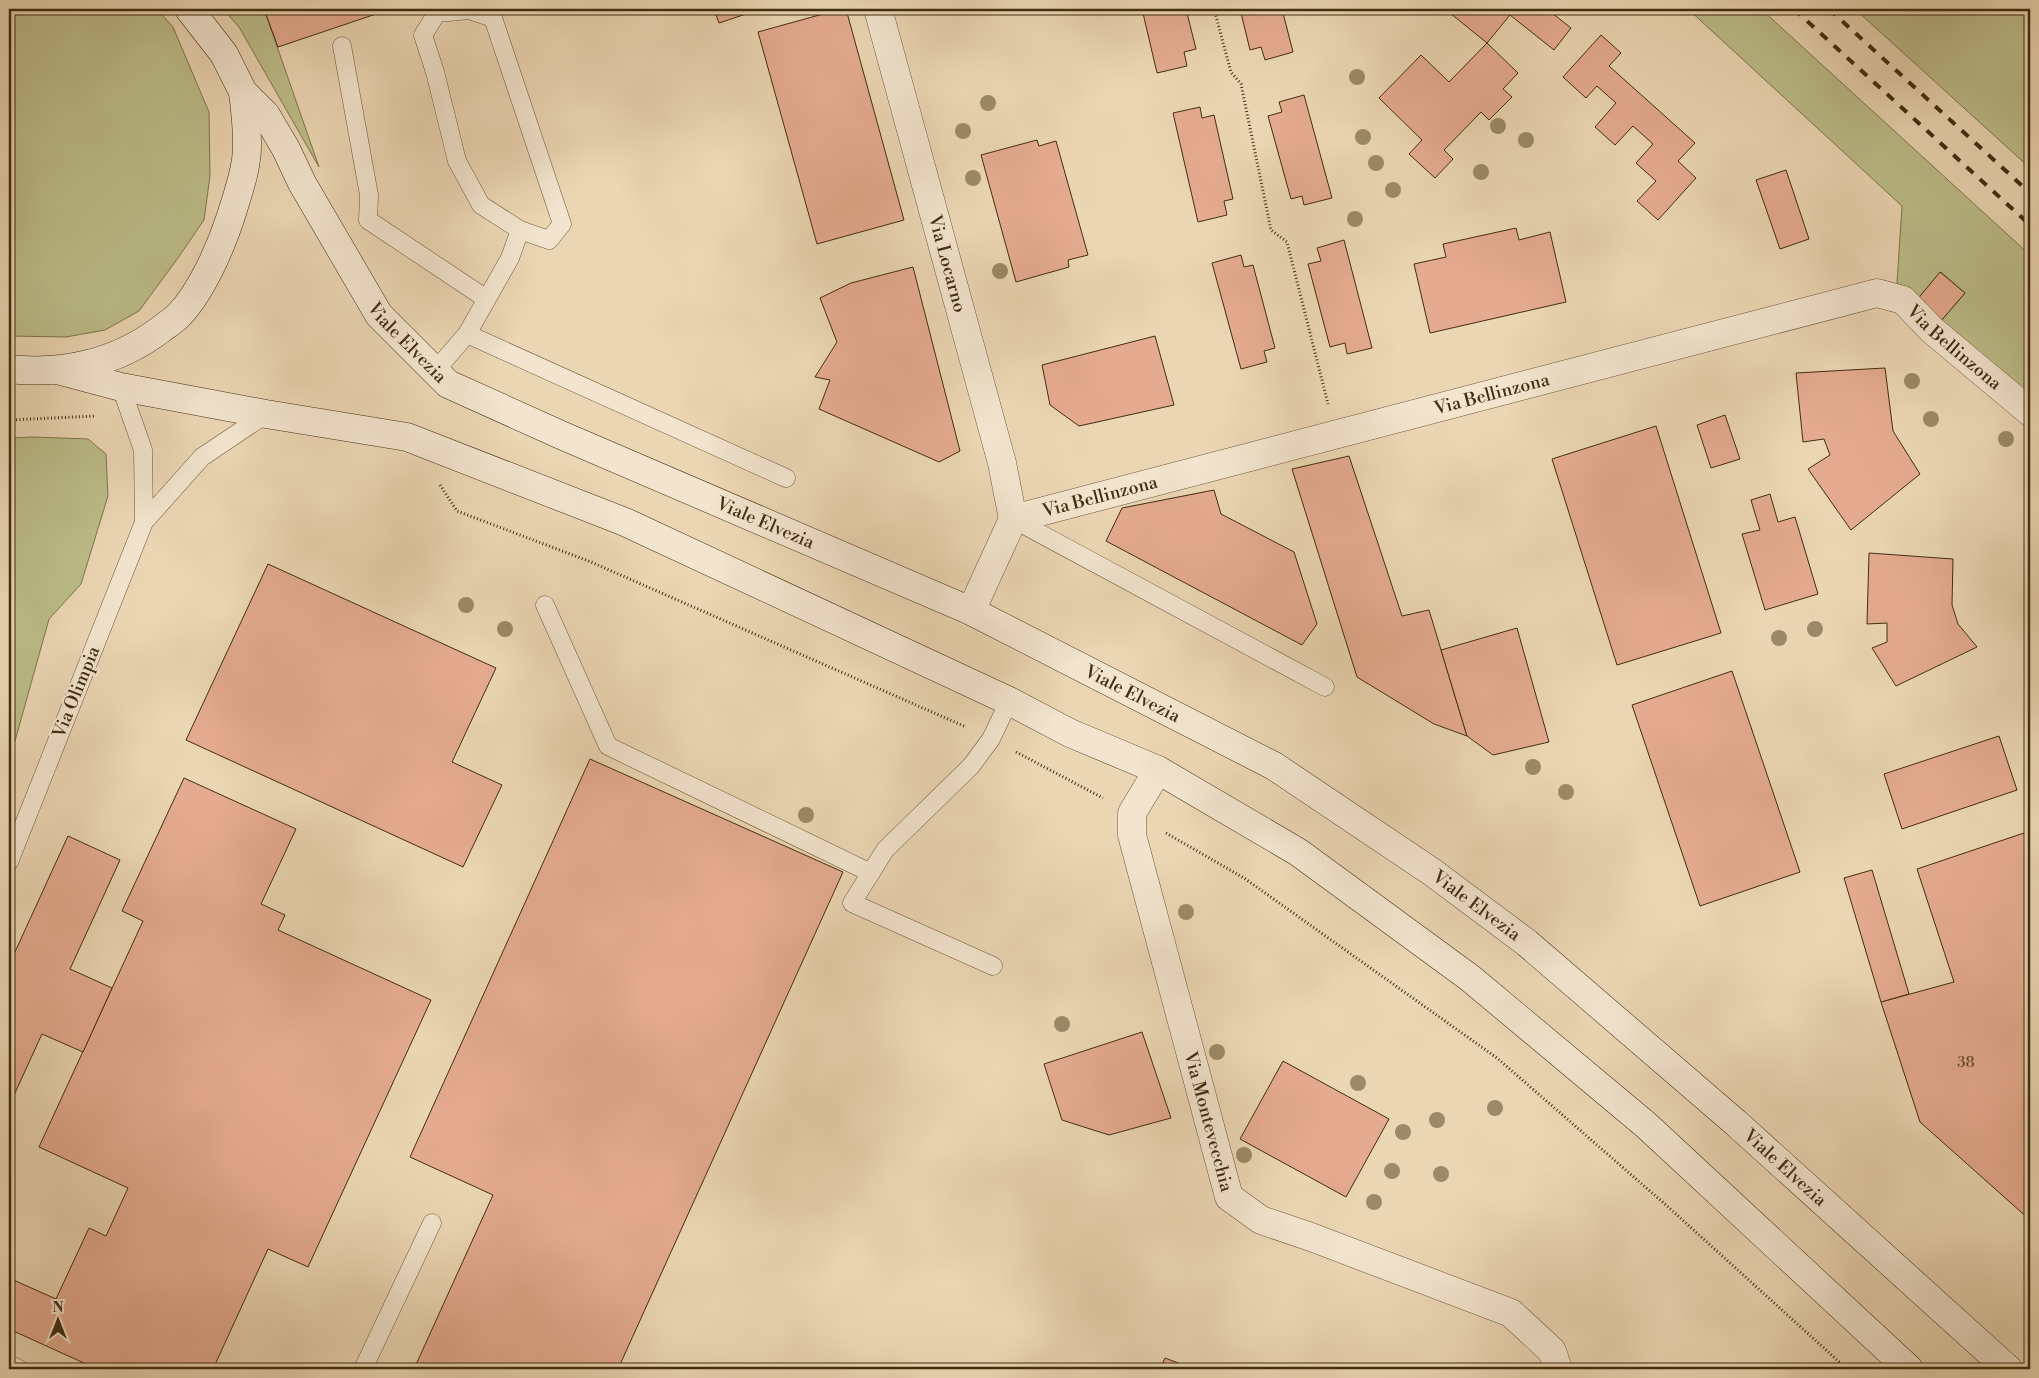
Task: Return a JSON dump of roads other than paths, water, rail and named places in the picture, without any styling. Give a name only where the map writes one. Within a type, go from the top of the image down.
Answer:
[{"type":"main road","name":"Viale Elvezia","points":[[189,9],[224,54],[243,92],[266,115],[286,149],[302,183],[379,315],[448,384],[561,435],[971,611],[1274,766],[1432,872],[1527,943],[1722,1110],[2008,1369]]},
{"type":"main road","name":"Via Locarno","points":[[878,9],[1002,464],[1013,519]]},
{"type":"main road","name":"Viale Elvezia","points":[[9,369],[31,371],[57,370],[98,362],[144,342],[178,316],[202,283],[224,238],[240,188],[247,143],[243,92]]},
{"type":"main road","name":"Via Bellinzona","points":[[1013,519],[1876,293],[1903,300],[1932,330],[2030,412]]},
{"type":"main road","name":"Viale Elvezia","points":[[57,370],[121,387],[266,414],[407,437],[625,522],[1009,701],[1070,733],[1158,770],[1298,852],[1470,978],[1646,1125],[1909,1369]]},
{"type":"main road","points":[[971,611],[1013,519]]},
{"type":"main road","name":"Via Montevecchia","points":[[1158,770],[1132,813],[1132,835],[1229,1197],[1261,1220],[1312,1237],[1511,1313],[1552,1351],[1558,1369]]},
{"type":"lane","points":[[469,10],[493,18],[562,224],[549,240],[520,230],[481,205],[457,161],[435,72],[423,35],[437,13],[469,10]]},
{"type":"lane","points":[[342,46],[369,195],[368,220],[486,298]]},
{"type":"lane","points":[[435,371],[467,334],[510,258],[520,230]]},
{"type":"lane","points":[[467,334],[786,478]]},
{"type":"lane","name":"Via Olimpia","points":[[121,387],[143,450],[144,522]]},
{"type":"lane","name":"Via Olimpia","points":[[9,862],[144,522],[202,457],[266,414]]},
{"type":"lane","points":[[1013,519],[1325,687]]},
{"type":"lane","points":[[545,605],[608,746],[871,874]]},
{"type":"lane","points":[[993,966],[852,903],[885,850],[971,766],[991,739],[1009,701]]},
{"type":"lane","points":[[363,1369],[432,1223]]},
{"type":"lane","points":[[9,1364],[19,1369]]},
{"type":"railway","points":[[1794,9],[2030,225]]},
{"type":"railway","points":[[1829,9],[2030,193]]}]
